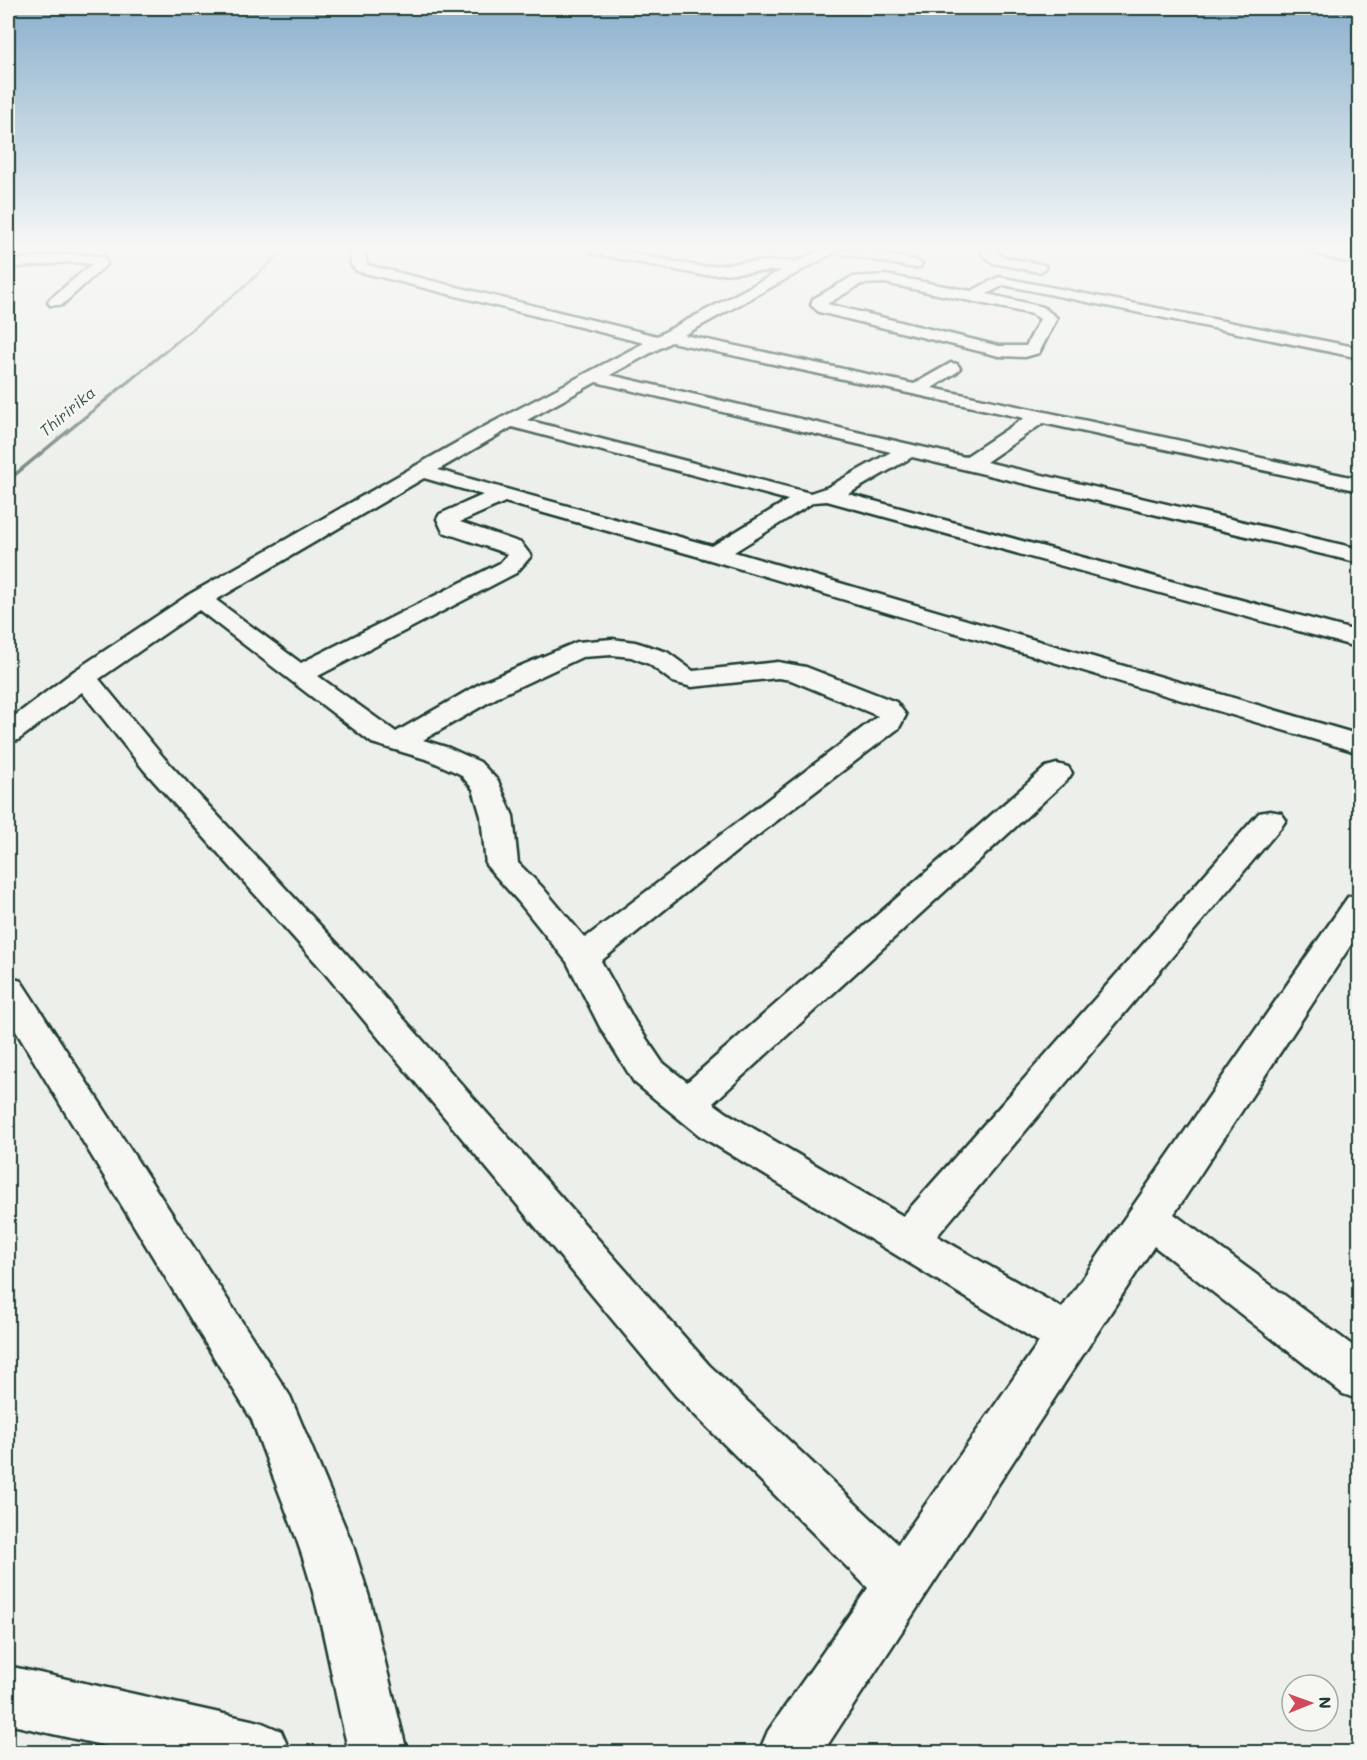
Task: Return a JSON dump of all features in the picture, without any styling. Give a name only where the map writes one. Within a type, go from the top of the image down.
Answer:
[{"type":"street","points":[[638,332],[1359,485]]},
{"type":"street","points":[[8,734],[84,677],[199,598],[420,471],[674,332]]},
{"type":"street","points":[[921,332],[999,351],[1024,352],[1033,350],[1042,332]]},
{"type":"street","points":[[1270,332],[1359,353]]},
{"type":"street","points":[[916,390],[951,368]]},
{"type":"street","points":[[593,376],[1359,556]]},
{"type":"street","points":[[969,464],[1039,417]]},
{"type":"street","points":[[510,421],[818,496],[1359,640]]},
{"type":"street","points":[[715,554],[818,496],[909,450]]},
{"type":"street","points":[[420,471],[715,554],[1359,744]]},
{"type":"street","points":[[299,675],[508,568],[519,556],[513,548],[451,527],[448,521],[448,519],[504,494]]},
{"type":"street","points":[[199,598],[382,737],[439,754],[470,768],[487,788],[497,816],[502,865],[530,894],[582,958],[619,1028],[648,1072],[714,1124],[1069,1336]]},
{"type":"street","points":[[398,743],[493,688],[577,650],[595,648],[634,650],[658,658],[682,676],[692,679],[778,670],[796,673],[886,708],[892,715],[889,722],[726,844],[582,958]]},
{"type":"street","points":[[84,677],[154,764],[331,958],[692,1380],[902,1584]]},
{"type":"street","points":[[688,1103],[1057,773]]},
{"type":"street","points":[[908,1240],[1270,820]]},
{"type":"street","points":[[789,1752],[1359,907]]},
{"type":"street","points":[[8,989],[273,1411],[303,1493],[326,1546],[342,1597],[378,1752]]},
{"type":"street","points":[[1148,1218],[1359,1379]]},
{"type":"street","points":[[8,1695],[260,1752]]},
{"type":"waterway","name":"Thiririka","points":[[8,480],[188,332]]}]
